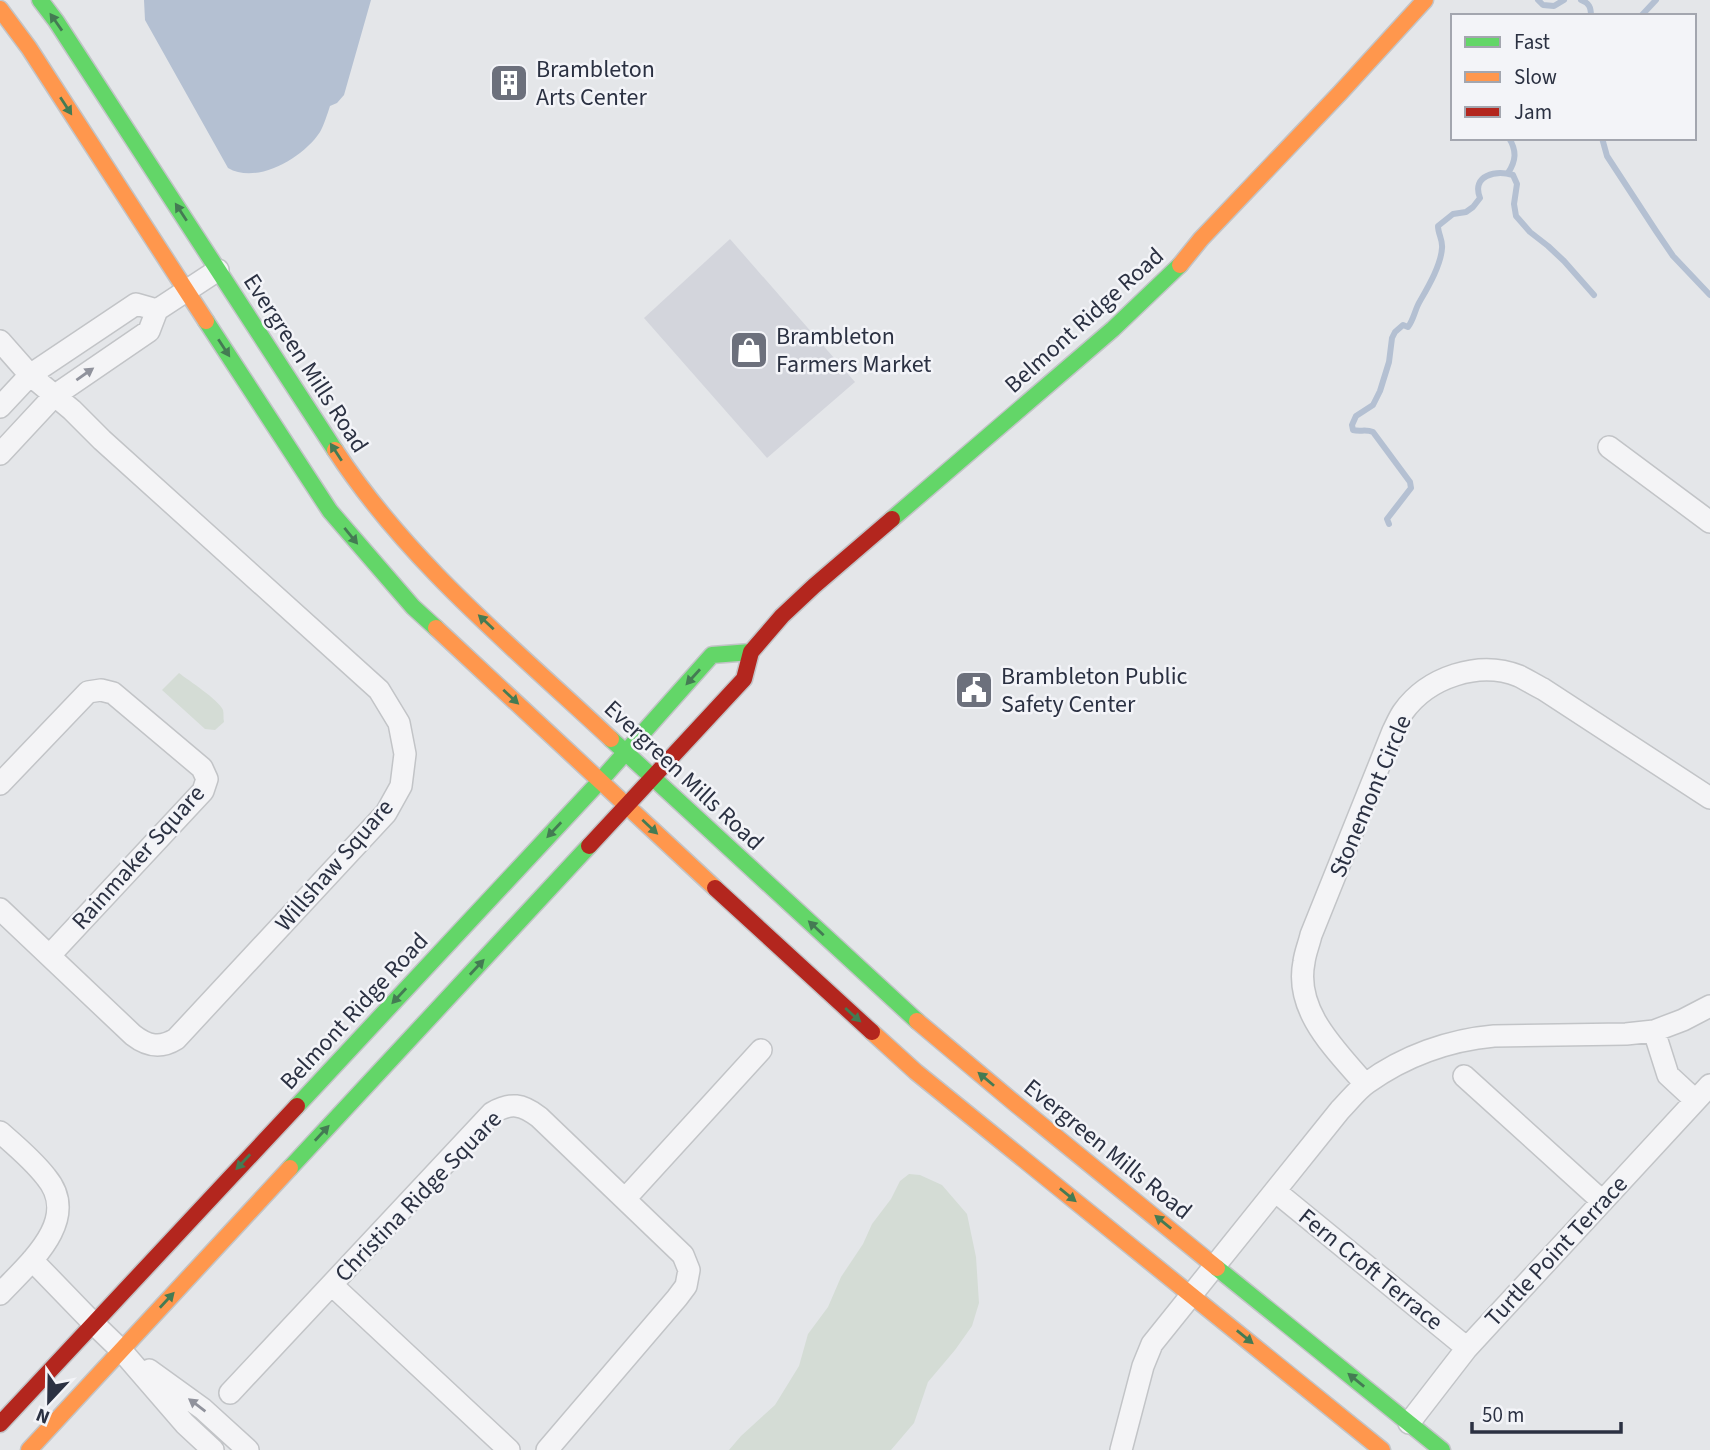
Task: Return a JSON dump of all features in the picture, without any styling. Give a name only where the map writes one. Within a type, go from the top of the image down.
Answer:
[{"type":"main road","name":"Evergreen Mills Road","points":[[40,0],[350,473],[413,551],[443,582],[899,1006],[1442,1450]]},
{"type":"main road","name":"Belmont Ridge Road","points":[[29,1450],[744,679],[751,652],[782,616],[1148,297],[1425,0]]},
{"type":"main road","points":[[0,9],[29,48],[330,511],[413,607],[916,1072],[1382,1450]]},
{"type":"main road","name":"Belmont Ridge Road","points":[[0,1424],[601,780],[712,655],[751,652]]},
{"type":"street","points":[[0,454],[54,396],[149,331],[157,310],[219,270]]},
{"type":"street","points":[[0,407],[30,375],[136,304],[157,310]]},
{"type":"street","name":"Willshaw Square","points":[[0,341],[30,375],[379,690],[399,723],[405,754],[401,786],[386,813],[169,1044],[156,1046],[133,1035],[0,909]]},
{"type":"street","points":[[1609,447],[1710,522]]},
{"type":"street","name":"Stonemont Circle","points":[[1365,1084],[1314,1021],[1305,998],[1302,976],[1311,935],[1393,731],[1403,712],[1415,699],[1446,677],[1470,671],[1491,670],[1518,675],[1710,798]]},
{"type":"street","name":"Rainmaker Square","points":[[0,783],[88,692],[101,691],[113,693],[202,768],[207,779],[203,791],[50,956]]},
{"type":"street","points":[[1121,1450],[1143,1366],[1152,1344],[1340,1110],[1365,1084],[1387,1070],[1447,1044],[1475,1038],[1654,1031],[1710,1006]]},
{"type":"street","points":[[1654,1031],[1668,1075],[1703,1092]]},
{"type":"street","points":[[625,1199],[761,1050]]},
{"type":"street","points":[[1464,1076],[1602,1201]]},
{"type":"street","name":"Turtle Point Terrace","points":[[1409,1423],[1467,1348],[1703,1092]]},
{"type":"street","name":"Christina Ridge Square","points":[[230,1393],[492,1113],[503,1106],[516,1105],[539,1117],[625,1199],[683,1255],[689,1270],[686,1286],[547,1450]]},
{"type":"street","points":[[0,1132],[47,1178],[57,1194],[58,1213],[52,1234],[0,1294]]},
{"type":"street","name":"Fern Croft Terrace","points":[[1275,1191],[1467,1348]]},
{"type":"street","points":[[32,1260],[121,1350],[186,1424],[213,1450]]},
{"type":"street","points":[[332,1285],[509,1450]]},
{"type":"street","points":[[121,1350],[203,1409],[248,1450]]},
{"type":"shaded area","name":"Brambleton Farmers Market","points":[[730,239],[855,382],[767,458],[644,318]]},
{"type":"shaded area","points":[[179,673],[210,696],[223,710],[224,722],[215,730],[205,729],[162,690]]},
{"type":"shaded area","points":[[909,1174],[920,1175],[942,1185],[967,1214],[976,1257],[979,1303],[972,1326],[928,1382],[914,1423],[891,1450],[729,1450],[775,1405],[799,1366],[808,1334],[828,1307],[841,1277],[900,1181]]},
{"type":"water","points":[[144,0],[371,0],[344,95],[330,106],[320,132],[303,151],[291,159],[265,171],[252,173],[228,168],[145,20]]},
{"type":"waterway","points":[[1538,0],[1543,5],[1554,6],[1564,0]]},
{"type":"waterway","points":[[1581,0],[1589,6],[1591,14]]},
{"type":"waterway","points":[[1643,14],[1656,0]]},
{"type":"waterway","points":[[1508,173],[1514,156],[1510,140]]},
{"type":"waterway","points":[[1603,140],[1607,156],[1673,256],[1710,295]]},
{"type":"waterway","points":[[1389,524],[1387,519],[1411,488],[1410,482],[1373,432],[1353,430],[1352,425],[1356,416],[1373,405],[1389,362],[1392,338],[1403,325],[1408,327],[1410,324],[1437,269],[1442,245],[1438,226],[1453,214],[1466,212],[1473,207],[1480,198],[1478,190],[1482,179],[1499,173],[1513,175],[1517,184],[1514,204],[1516,216],[1564,261],[1594,295]]},
{"type":"traffic: fast","points":[[40,0],[335,450]]},
{"type":"traffic: fast","points":[[892,519],[1113,329],[1180,265]]},
{"type":"traffic: fast","points":[[206,321],[330,511],[413,607],[436,628]]},
{"type":"traffic: fast","points":[[297,1106],[601,780],[712,655],[751,652]]},
{"type":"traffic: fast","points":[[611,739],[917,1021]]},
{"type":"traffic: fast","points":[[290,1168],[589,846]]},
{"type":"traffic: fast","points":[[1217,1268],[1442,1450]]},
{"type":"traffic: slow","points":[[1180,265],[1201,239],[1425,0]]},
{"type":"traffic: slow","points":[[0,9],[29,48],[206,321]]},
{"type":"traffic: slow","points":[[335,450],[395,530],[429,567],[500,637],[611,739]]},
{"type":"traffic: slow","points":[[436,628],[715,888]]},
{"type":"traffic: slow","points":[[917,1021],[1217,1268]]},
{"type":"traffic: slow","points":[[872,1032],[916,1072],[1382,1450]]},
{"type":"traffic: slow","points":[[29,1450],[290,1168]]},
{"type":"traffic: jam","points":[[589,846],[744,679],[751,652],[782,616],[892,519]]},
{"type":"traffic: jam","points":[[715,888],[872,1032]]},
{"type":"traffic: jam","points":[[0,1424],[297,1106]]},
{"type":"place","name":"Brambleton Arts Center","points":[[509,83]]},
{"type":"place","name":"Brambleton Farmers Market","points":[[749,350]]},
{"type":"place","name":"Brambleton Public Safety Center","points":[[974,690]]}]
